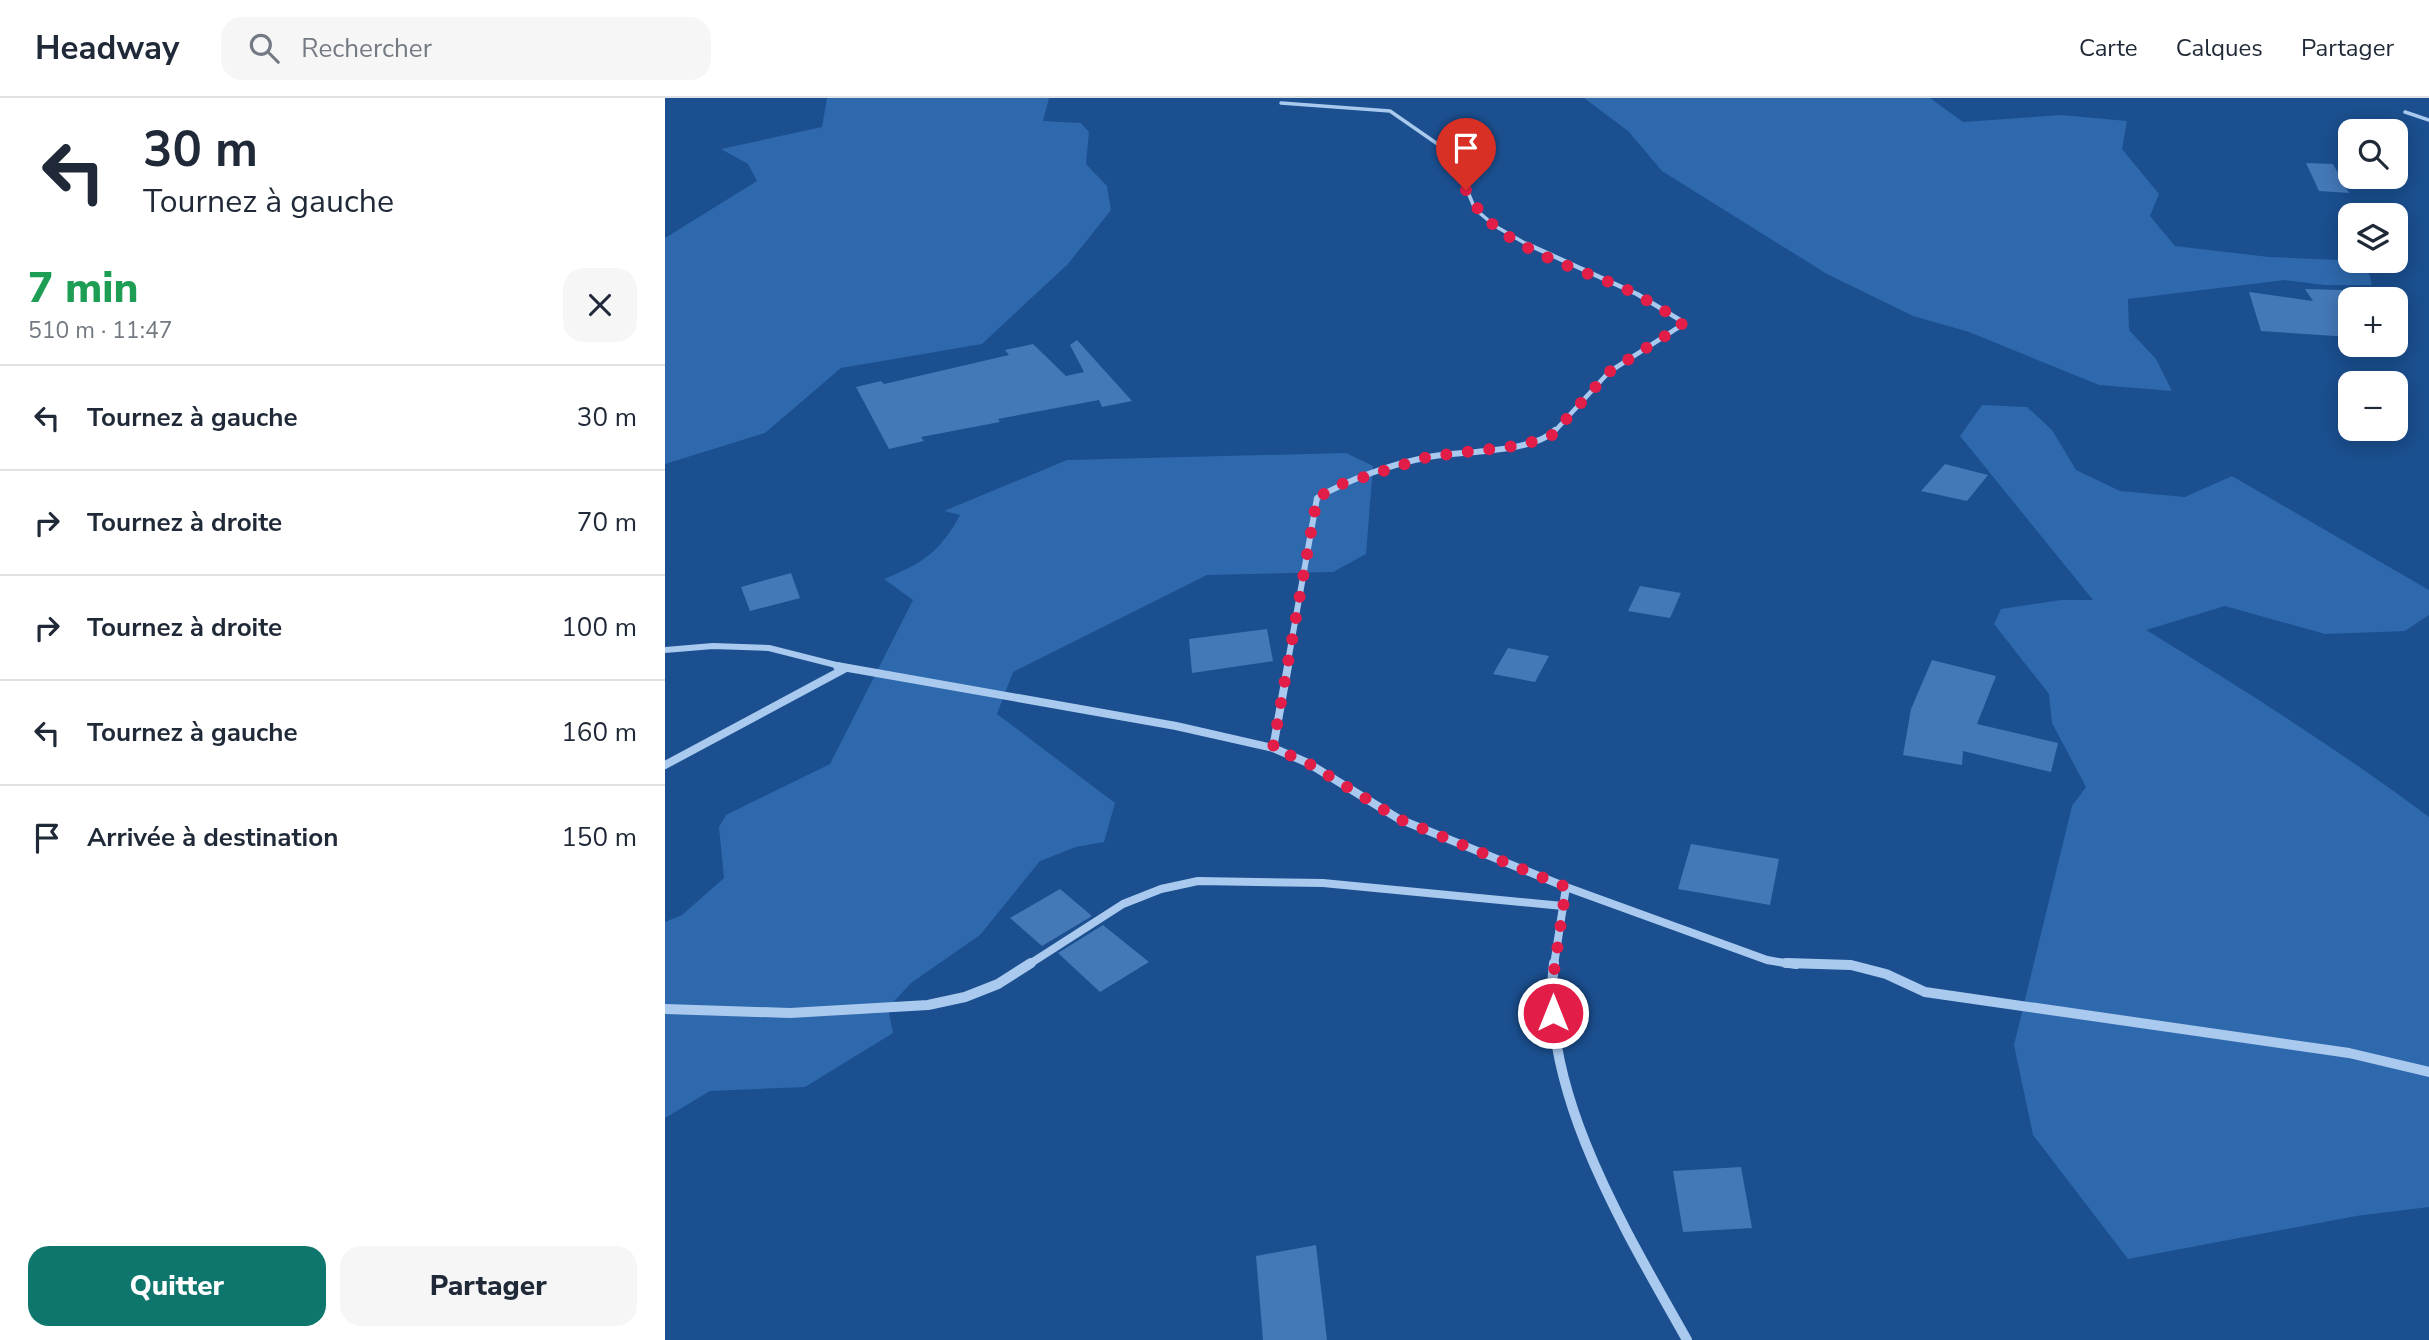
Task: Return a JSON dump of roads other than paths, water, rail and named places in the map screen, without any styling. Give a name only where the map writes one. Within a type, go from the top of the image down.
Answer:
[{"type":"street","points":[[1273,748],[1317,498],[1339,485],[1427,457],[1522,445],[1551,436],[1609,372],[1682,325],[1680,320],[1637,294],[1547,256],[1495,226],[1475,209],[1452,154],[1390,111],[1281,103]]},
{"type":"street","points":[[2405,113],[2429,120]]},
{"type":"street","points":[[665,650],[713,646],[769,648],[847,668],[1176,726],[1273,748],[1308,763],[1399,819],[1566,887],[1767,960],[1804,966],[1851,965],[1886,974],[1925,992],[2349,1053],[2429,1072]]},
{"type":"street","points":[[665,765],[847,668]]},
{"type":"street","points":[[665,1009],[790,1013],[928,1005],[965,997],[998,984],[1123,904],[1161,889],[1198,881],[1323,883],[1563,906]]},
{"type":"street","points":[[1566,887],[1551,993],[1557,1052],[1578,1117],[1642,1261],[1687,1340]]}]
